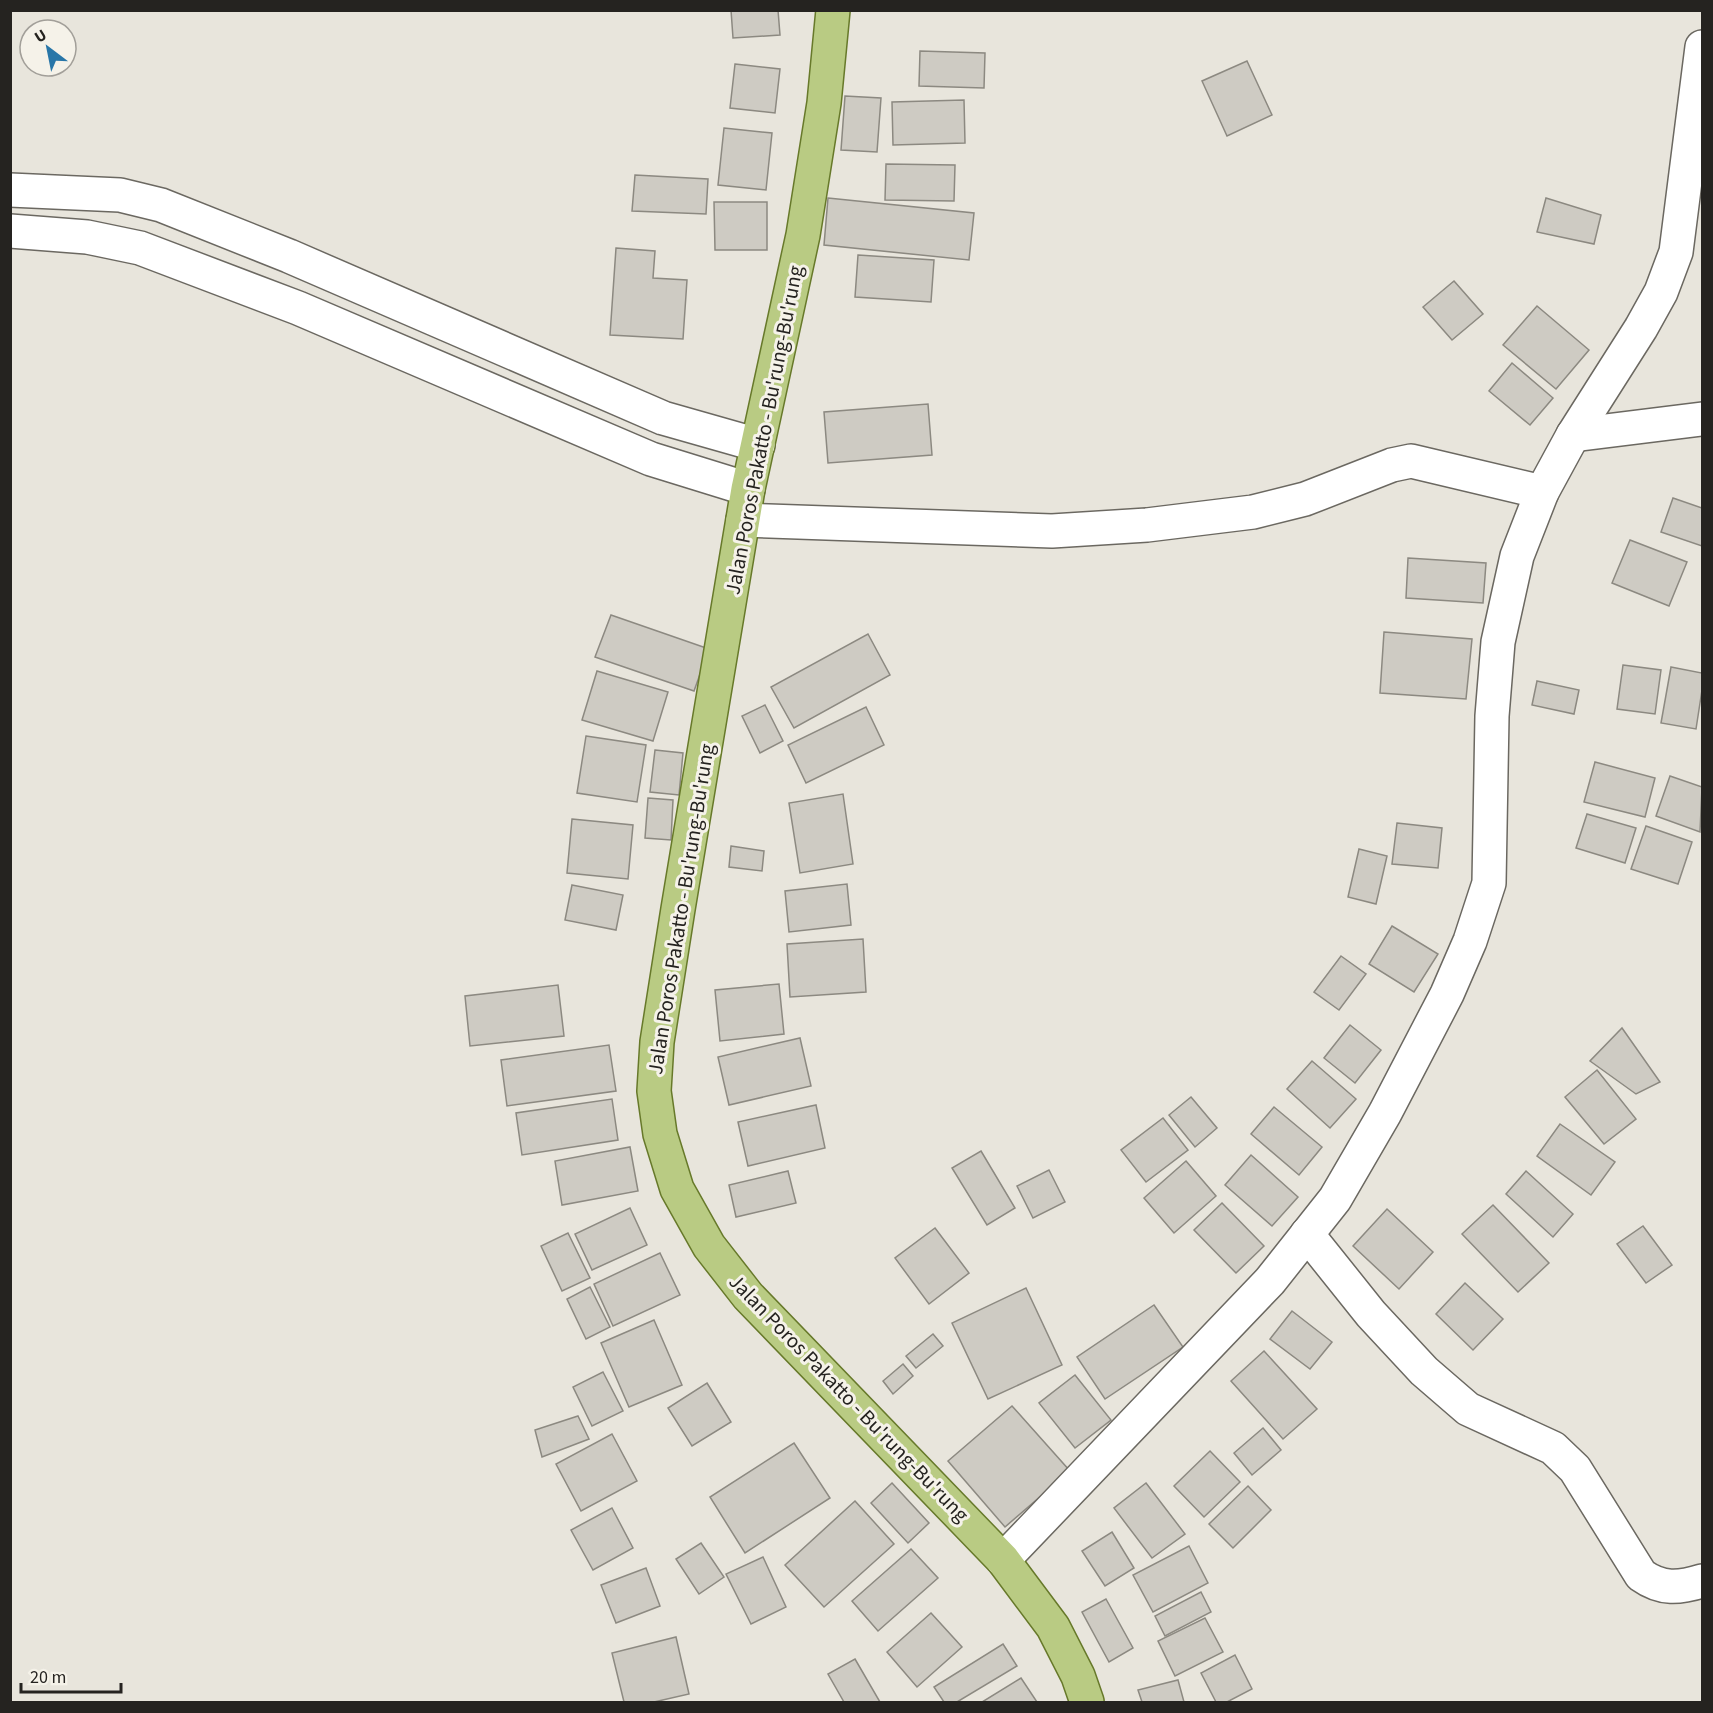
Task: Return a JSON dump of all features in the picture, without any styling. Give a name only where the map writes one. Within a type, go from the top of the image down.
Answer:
[{"type":"main road","name":"Jalan Poros Pakatto - Bu'rung-Bu'rung","points":[[833,10],[824,104],[802,235],[746,505],[657,1042],[654,1091],[660,1134],[677,1189],[709,1246],[747,1296],[1003,1560],[1053,1627],[1078,1676],[1087,1702]]},
{"type":"street","points":[[1003,1560],[1270,1281],[1335,1199],[1385,1113],[1447,994],[1470,940],[1489,883],[1492,716],[1498,642],[1517,556],[1542,492],[1573,435],[1641,328],[1661,292],[1676,252],[1702,47]]},
{"type":"street","points":[[10,190],[120,195],[161,205],[289,256],[663,418],[758,445]]},
{"type":"street","points":[[10,231],[87,237],[140,248],[298,308],[651,459],[746,505],[1052,531],[1147,525],[1252,512],[1305,499],[1392,465],[1411,461],[1542,492]]},
{"type":"street","points":[[508,398],[523,358]]},
{"type":"street","points":[[651,459],[663,418]]},
{"type":"street","points":[[1573,435],[1702,419]]},
{"type":"street","points":[[1307,1234],[1371,1314],[1424,1371],[1468,1409],[1553,1448],[1575,1469],[1641,1575],[1652,1583],[1676,1588],[1702,1581]]},
{"type":"building","points":[[731,10],[778,10],[780,35],[733,38]]},
{"type":"building","points":[[920,51],[985,53],[984,88],[919,86]]},
{"type":"building","points":[[1247,61],[1272,115],[1227,136],[1202,81]]},
{"type":"building","points":[[735,64],[780,69],[775,113],[730,108]]},
{"type":"building","points":[[845,96],[881,98],[877,152],[841,150]]},
{"type":"building","points":[[964,100],[965,143],[893,145],[892,102]]},
{"type":"building","points":[[724,128],[772,133],[766,190],[718,185]]},
{"type":"building","points":[[886,164],[955,165],[954,201],[885,200]]},
{"type":"building","points":[[635,175],[708,179],[706,214],[632,211]]},
{"type":"building","points":[[828,198],[974,213],[969,260],[824,245]]},
{"type":"building","points":[[1546,198],[1601,215],[1594,244],[1537,232]]},
{"type":"building","points":[[714,202],[767,202],[767,250],[715,250]]},
{"type":"building","points":[[616,248],[655,251],[653,278],[687,280],[683,339],[610,335]]},
{"type":"building","points":[[858,255],[934,260],[931,302],[855,297]]},
{"type":"building","points":[[1454,281],[1483,314],[1452,340],[1423,307]]},
{"type":"building","points":[[1537,306],[1589,350],[1556,389],[1503,345]]},
{"type":"building","points":[[1512,363],[1553,398],[1530,425],[1489,391]]},
{"type":"building","points":[[928,404],[932,455],[828,463],[824,412]]},
{"type":"building","points":[[1673,498],[1702,508],[1702,546],[1661,532]]},
{"type":"building","points":[[1630,540],[1687,562],[1669,606],[1612,583]]},
{"type":"building","points":[[1408,558],[1486,563],[1483,603],[1406,598]]},
{"type":"building","points":[[611,615],[709,649],[694,691],[595,657]]},
{"type":"building","points":[[1384,632],[1472,639],[1466,699],[1380,693]]},
{"type":"building","points":[[868,634],[890,675],[794,728],[771,687]]},
{"type":"building","points":[[1623,665],[1661,670],[1655,714],[1617,709]]},
{"type":"building","points":[[1671,667],[1702,673],[1702,690],[1696,729],[1661,723]]},
{"type":"building","points":[[597,671],[668,692],[653,741],[582,720]]},
{"type":"building","points":[[1537,681],[1579,690],[1574,714],[1532,705]]},
{"type":"building","points":[[765,705],[783,741],[760,753],[742,716]]},
{"type":"building","points":[[866,707],[884,745],[806,783],[788,745]]},
{"type":"building","points":[[586,736],[646,745],[637,802],[577,793]]},
{"type":"building","points":[[655,750],[683,753],[679,795],[650,792]]},
{"type":"building","points":[[1595,762],[1655,778],[1645,817],[1584,802]]},
{"type":"building","points":[[1670,776],[1702,787],[1700,832],[1656,816]]},
{"type":"building","points":[[843,794],[853,864],[800,873],[789,803]]},
{"type":"building","points":[[648,798],[673,800],[671,840],[645,838]]},
{"type":"building","points":[[1587,814],[1636,828],[1625,863],[1576,848]]},
{"type":"building","points":[[572,819],[633,825],[628,879],[567,873]]},
{"type":"building","points":[[1397,823],[1442,828],[1438,868],[1392,864]]},
{"type":"building","points":[[1646,826],[1692,842],[1678,884],[1631,869]]},
{"type":"building","points":[[731,846],[764,851],[762,871],[729,867]]},
{"type":"building","points":[[1359,849],[1387,856],[1376,904],[1348,897]]},
{"type":"building","points":[[847,884],[851,925],[789,932],[785,891]]},
{"type":"building","points":[[572,885],[623,895],[616,930],[565,920]]},
{"type":"building","points":[[1392,926],[1438,954],[1414,992],[1369,964]]},
{"type":"building","points":[[863,939],[866,992],[790,997],[787,944]]},
{"type":"building","points":[[1341,956],[1366,974],[1339,1010],[1314,992]]},
{"type":"building","points":[[779,984],[784,1034],[720,1041],[715,990]]},
{"type":"building","points":[[558,985],[564,1036],[470,1046],[465,996]]},
{"type":"building","points":[[1350,1025],[1381,1050],[1355,1083],[1324,1058]]},
{"type":"building","points":[[1622,1028],[1660,1082],[1636,1094],[1590,1061]]},
{"type":"building","points":[[800,1038],[811,1086],[729,1105],[718,1057]]},
{"type":"building","points":[[609,1045],[616,1091],[507,1106],[501,1060]]},
{"type":"building","points":[[1312,1061],[1356,1099],[1330,1128],[1287,1089]]},
{"type":"building","points":[[1597,1070],[1636,1119],[1604,1144],[1565,1097]]},
{"type":"building","points":[[1191,1097],[1217,1128],[1195,1147],[1169,1115]]},
{"type":"building","points":[[612,1099],[618,1140],[522,1155],[516,1113]]},
{"type":"building","points":[[816,1105],[825,1148],[748,1166],[738,1122]]},
{"type":"building","points":[[1274,1107],[1322,1147],[1299,1175],[1251,1134]]},
{"type":"building","points":[[1163,1118],[1188,1150],[1146,1182],[1121,1150]]},
{"type":"building","points":[[1560,1124],[1615,1162],[1591,1195],[1537,1156]]},
{"type":"building","points":[[630,1147],[638,1191],[562,1205],[555,1161]]},
{"type":"building","points":[[981,1151],[1015,1208],[987,1225],[952,1168]]},
{"type":"building","points":[[1251,1155],[1298,1197],[1272,1226],[1225,1185]]},
{"type":"building","points":[[1186,1161],[1216,1196],[1174,1233],[1144,1198]]},
{"type":"building","points":[[1049,1170],[1065,1202],[1033,1218],[1017,1186]]},
{"type":"building","points":[[788,1171],[796,1203],[736,1217],[729,1185]]},
{"type":"building","points":[[1526,1171],[1573,1214],[1553,1237],[1506,1194]]},
{"type":"building","points":[[1222,1203],[1264,1246],[1236,1273],[1194,1230]]},
{"type":"building","points":[[1493,1205],[1549,1263],[1518,1292],[1462,1234]]},
{"type":"building","points":[[630,1208],[647,1245],[592,1270],[575,1234]]},
{"type":"building","points":[[1387,1209],[1433,1252],[1399,1289],[1353,1246]]},
{"type":"building","points":[[1643,1226],[1672,1265],[1646,1283],[1617,1244]]},
{"type":"building","points":[[935,1228],[969,1273],[929,1304],[895,1258]]},
{"type":"building","points":[[568,1233],[590,1278],[562,1291],[541,1246]]},
{"type":"building","points":[[660,1253],[680,1295],[613,1326],[594,1284]]},
{"type":"building","points":[[1465,1283],[1503,1319],[1473,1350],[1436,1314]]},
{"type":"building","points":[[590,1287],[610,1327],[586,1339],[567,1299]]},
{"type":"building","points":[[1026,1288],[1062,1365],[988,1399],[952,1323]]},
{"type":"building","points":[[1154,1305],[1183,1347],[1105,1399],[1077,1357]]},
{"type":"building","points":[[1292,1311],[1332,1342],[1310,1369],[1270,1339]]},
{"type":"building","points":[[654,1320],[682,1385],[629,1407],[601,1343]]},
{"type":"building","points":[[933,1334],[943,1346],[916,1368],[906,1356]]},
{"type":"building","points":[[1264,1351],[1317,1409],[1283,1439],[1231,1381]]},
{"type":"building","points":[[903,1364],[913,1376],[893,1394],[883,1381]]},
{"type":"building","points":[[603,1372],[623,1411],[592,1426],[573,1387]]},
{"type":"building","points":[[1075,1375],[1111,1420],[1075,1448],[1039,1403]]},
{"type":"building","points":[[707,1383],[731,1422],[692,1446],[668,1408]]},
{"type":"building","points":[[1012,1406],[1070,1471],[1005,1527],[948,1461]]},
{"type":"building","points":[[578,1416],[589,1439],[542,1457],[535,1430]]},
{"type":"building","points":[[1263,1428],[1281,1450],[1252,1475],[1234,1453]]},
{"type":"building","points":[[612,1434],[637,1481],[581,1511],[556,1464]]},
{"type":"building","points":[[794,1443],[830,1498],[745,1553],[710,1497]]},
{"type":"building","points":[[1210,1451],[1240,1482],[1204,1517],[1174,1486]]},
{"type":"building","points":[[892,1483],[929,1523],[908,1543],[871,1503]]},
{"type":"building","points":[[1146,1483],[1185,1534],[1152,1558],[1114,1508]]},
{"type":"building","points":[[1248,1486],[1271,1510],[1233,1548],[1209,1524]]},
{"type":"building","points":[[855,1501],[894,1544],[824,1607],[785,1565]]},
{"type":"building","points":[[612,1508],[633,1548],[593,1570],[571,1530]]},
{"type":"building","points":[[1112,1532],[1134,1568],[1105,1586],[1082,1551]]},
{"type":"building","points":[[701,1543],[724,1577],[699,1594],[676,1559]]},
{"type":"building","points":[[1189,1546],[1208,1583],[1153,1612],[1133,1575]]},
{"type":"building","points":[[911,1549],[938,1578],[878,1631],[852,1601]]},
{"type":"building","points":[[763,1557],[786,1607],[751,1624],[726,1574]]},
{"type":"building","points":[[646,1568],[660,1606],[616,1623],[601,1585]]},
{"type":"building","points":[[1201,1592],[1211,1612],[1165,1636],[1155,1616]]},
{"type":"building","points":[[1106,1599],[1133,1648],[1109,1662],[1082,1612]]},
{"type":"building","points":[[931,1613],[962,1647],[917,1687],[887,1652]]},
{"type":"building","points":[[1205,1618],[1223,1652],[1175,1676],[1158,1641]]},
{"type":"building","points":[[676,1637],[689,1694],[654,1702],[624,1702],[612,1653]]},
{"type":"building","points":[[1003,1644],[1017,1666],[957,1702],[944,1702],[934,1687]]},
{"type":"building","points":[[1235,1655],[1252,1689],[1227,1702],[1216,1702],[1201,1673]]},
{"type":"building","points":[[855,1659],[880,1702],[844,1702],[828,1674]]},
{"type":"building","points":[[1021,1678],[1037,1702],[982,1702]]},
{"type":"building","points":[[1178,1680],[1184,1702],[1142,1702],[1138,1690]]}]
